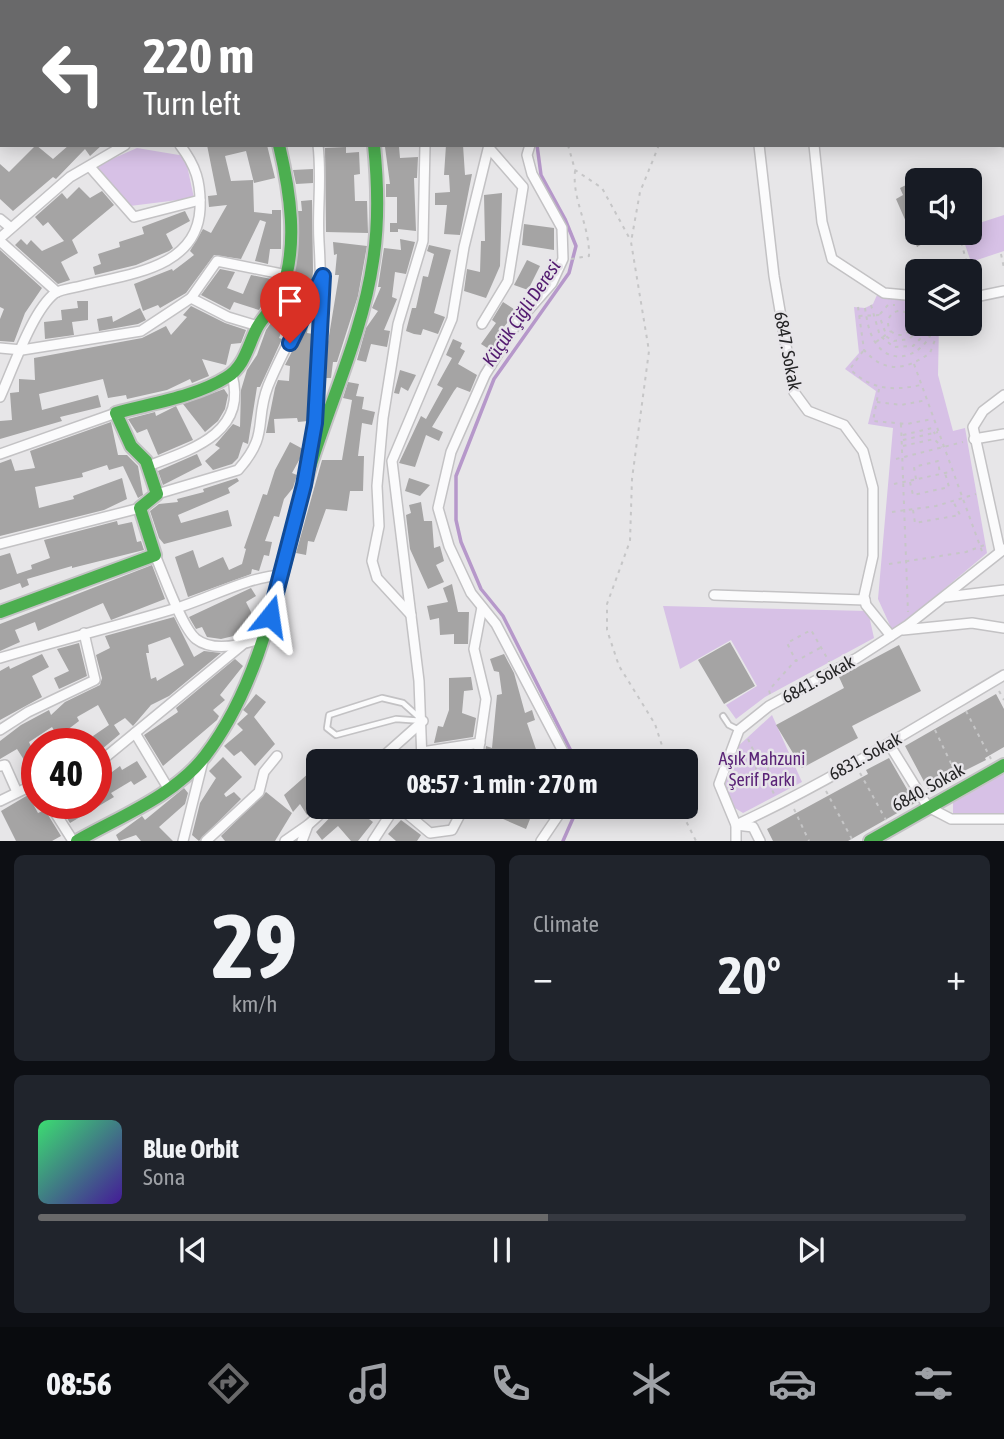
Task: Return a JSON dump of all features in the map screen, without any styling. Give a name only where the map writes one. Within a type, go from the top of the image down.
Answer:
[{"type":"street","points":[[57,292],[0,240],[47,195],[122,147]]},
{"type":"street","points":[[0,397],[42,307],[57,292],[147,270],[185,249],[199,228],[200,200],[195,165],[182,147]]},
{"type":"street","points":[[0,454],[116,413],[222,381],[232,375],[258,326],[280,295],[287,275],[289,238],[284,162],[280,147]]},
{"type":"street","points":[[304,485],[318,393],[323,276],[319,242],[318,147]]},
{"type":"street","points":[[183,841],[203,759],[239,701],[265,637],[304,485],[366,297],[375,240],[378,177],[374,147]]},
{"type":"street","points":[[412,616],[377,578],[372,561],[379,526],[377,486],[383,418],[398,324],[423,241],[425,147]]},
{"type":"street","points":[[422,749],[423,721],[412,616],[392,461],[452,319],[464,247],[489,147]]},
{"type":"street","points":[[482,324],[508,281],[523,187],[489,147]]},
{"type":"street","points":[[529,147],[527,155],[532,174],[562,228],[563,259],[552,283],[517,323],[485,376],[452,452],[438,508],[449,546],[471,593],[496,624],[562,749]]},
{"type":"street","name":"6847. Sokak","points":[[759,147],[774,275],[793,392],[808,411],[836,419],[844,425],[863,451],[873,488],[873,556],[864,586],[865,600]]},
{"type":"street","points":[[814,147],[822,222],[832,259],[884,293],[905,295]]},
{"type":"street","points":[[90,167],[134,216],[200,200]]},
{"type":"street","points":[[0,219],[11,228]]},
{"type":"street","points":[[0,348],[22,350],[141,331],[191,298],[217,261],[287,275]]},
{"type":"street","points":[[0,544],[140,508],[157,494],[238,470],[260,436],[267,388],[323,276]]},
{"type":"street","points":[[982,296],[1004,291]]},
{"type":"street","points":[[191,298],[228,317],[258,326]]},
{"type":"street","points":[[148,466],[200,446],[225,423],[235,400],[232,375]]},
{"type":"street","points":[[1002,550],[997,539],[974,439],[975,420],[1004,395]]},
{"type":"street","points":[[116,413],[131,446],[148,466],[157,494]]},
{"type":"street","points":[[974,439],[1004,434]]},
{"type":"street","points":[[140,508],[155,555],[177,608],[195,638],[209,644],[242,645]]},
{"type":"street","name":"6841. Sokak","points":[[741,729],[775,703],[904,628],[1002,550]]},
{"type":"street","points":[[0,612],[155,555]]},
{"type":"street","points":[[0,658],[177,608],[229,591],[258,576],[282,575]]},
{"type":"street","points":[[944,597],[1004,590]]},
{"type":"street","points":[[714,595],[865,600],[891,636]]},
{"type":"street","points":[[479,749],[486,699],[474,649],[482,607]]},
{"type":"street","points":[[904,628],[972,623],[1004,628]]},
{"type":"street","points":[[0,730],[28,712],[95,680],[84,633]]},
{"type":"street","points":[[112,752],[242,645],[265,637]]},
{"type":"street","name":"6831. Sokak","points":[[736,825],[779,805],[889,744],[1004,675]]},
{"type":"street","points":[[392,749],[423,721]]},
{"type":"street","points":[[736,841],[736,825],[720,787],[741,729]]},
{"type":"street","points":[[135,733],[168,788]]},
{"type":"street","points":[[455,749],[480,743]]},
{"type":"street","points":[[889,744],[928,807],[951,819],[1004,819]]},
{"type":"street","points":[[206,841],[259,792],[264,772],[277,756]]},
{"type":"street","points":[[60,819],[75,841],[168,788],[203,759]]},
{"type":"street","points":[[0,766],[5,765],[17,792]]},
{"type":"street","name":"6840. Sokak","points":[[870,841],[1000,767]]},
{"type":"street","points":[[0,801],[21,790]]},
{"type":"street","points":[[285,841],[315,819]]},
{"type":"street","points":[[373,841],[389,819]]},
{"type":"street","points":[[409,819],[428,837],[452,830],[458,819]]},
{"type":"street","points":[[541,841],[556,819]]},
{"type":"street","points":[[302,841],[308,825]]},
{"type":"street","points":[[736,825],[752,827],[760,841]]},
{"type":"lane","points":[[390,698],[414,710],[423,721],[396,719],[336,735],[331,734],[326,722],[329,715],[343,709],[390,698]]},
{"type":"lane","points":[[723,716],[729,725],[741,729]]},
{"type":"path","points":[[568,260],[589,256],[585,217],[573,189],[575,170],[569,147]]},
{"type":"path","points":[[631,242],[640,192],[658,147]]},
{"type":"path","points":[[575,170],[602,188],[631,242],[649,351],[632,479],[630,541],[607,604],[607,631],[619,666],[655,724],[663,749]]},
{"type":"path","points":[[1000,254],[1004,268]]},
{"type":"path","points":[[858,316],[879,315],[888,305],[901,304]]},
{"type":"path","points":[[871,305],[881,338],[894,347],[903,349],[914,346],[920,336]]},
{"type":"path","points":[[858,307],[864,350],[883,366],[914,364],[930,353],[936,336]]},
{"type":"path","points":[[865,308],[875,342],[884,352],[898,356],[918,351],[932,337]]},
{"type":"path","points":[[891,331],[889,319],[898,311],[905,313]]},
{"type":"path","points":[[879,315],[886,335],[900,341],[912,336]]},
{"type":"path","points":[[875,342],[891,331]]},
{"type":"path","points":[[891,331],[901,335],[905,332]]},
{"type":"path","points":[[864,350],[850,369],[879,388],[921,385]]},
{"type":"path","points":[[914,364],[986,563]]},
{"type":"path","points":[[879,388],[873,421],[901,424],[934,419]]},
{"type":"path","points":[[876,402],[901,405],[927,400]]},
{"type":"path","points":[[901,424],[906,562],[904,628]]},
{"type":"path","points":[[902,435],[932,428],[937,433]]},
{"type":"path","points":[[902,440],[937,433]]},
{"type":"path","points":[[902,446],[934,439],[943,448]]},
{"type":"path","points":[[896,460],[974,439]]},
{"type":"path","points":[[916,480],[914,467],[938,461],[940,474]]},
{"type":"path","points":[[894,484],[951,471]]},
{"type":"path","points":[[910,482],[913,495],[949,487],[945,473]]},
{"type":"path","points":[[892,512],[953,501],[986,491]]},
{"type":"path","points":[[913,509],[915,523],[960,515],[953,501]]},
{"type":"path","points":[[889,564],[980,547],[997,539]]},
{"type":"path","points":[[796,661],[787,643],[811,630],[833,671]]},
{"type":"path","points":[[775,703],[769,690],[796,661],[820,648]]},
{"type":"path","points":[[961,701],[1000,767]]},
{"type":"path","points":[[930,719],[962,787]]},
{"type":"path","points":[[741,729],[760,763],[768,766],[792,755]]},
{"type":"path","points":[[854,762],[891,828]]},
{"type":"path","points":[[720,787],[756,771],[760,763]]},
{"type":"path","points":[[765,775],[768,766]]},
{"type":"path","points":[[756,771],[765,775],[779,805]]},
{"type":"path","points":[[821,780],[853,841]]},
{"type":"path","points":[[789,799],[810,841]]},
{"type":"path","points":[[686,819],[696,841]]},
{"type":"green space","points":[[137,148],[185,156],[194,198],[130,206],[96,166]]},
{"type":"green space","points":[[1004,215],[1004,251],[980,259],[970,259],[965,245],[982,245],[982,222]]},
{"type":"green space","points":[[874,285],[884,293],[905,295],[905,336],[939,336],[938,375],[953,431],[965,428],[987,553],[893,632],[878,599],[893,428],[868,424],[876,391],[845,369],[859,353],[854,307],[865,308],[873,304],[877,295]]},
{"type":"green space","points":[[663,606],[868,611],[874,638],[765,697],[736,719],[726,705],[757,686],[731,640],[680,669]]},
{"type":"green space","name":"Aşık Mahzuni Şerif Parkı","points":[[772,715],[802,782],[743,813],[735,808],[724,783],[734,750]]},
{"type":"green space","points":[[1004,774],[1004,813],[953,813],[953,803]]},
{"type":"building","points":[[34,147],[38,147],[53,159],[67,147],[100,147],[90,156],[85,149],[56,179],[53,177],[13,211],[0,199],[0,164],[9,172]]},
{"type":"building","points":[[207,147],[267,147],[275,178],[254,183],[246,151],[225,156],[231,181],[253,180],[254,212],[272,214],[272,210],[281,210],[281,249],[270,249],[268,264],[255,261],[266,222],[260,220],[241,259],[214,255],[186,293],[160,308],[158,305],[143,311],[134,284],[172,269],[173,271],[194,255],[190,251],[203,229],[211,233],[227,205],[209,207],[208,196],[217,195]]},
{"type":"building","points":[[346,147],[346,153],[359,152],[360,174],[354,175],[355,201],[367,201],[368,233],[326,232],[325,148]]},
{"type":"building","points":[[385,147],[399,147],[400,158],[418,157],[417,178],[414,178],[416,231],[398,229],[398,232],[390,232],[390,223],[397,223],[397,197],[386,197],[386,184],[390,184]]},
{"type":"building","points":[[446,147],[463,147],[465,175],[472,174],[460,235],[444,234],[447,205],[435,205],[435,193],[450,192],[449,175],[444,175]]},
{"type":"building","points":[[313,169],[313,183],[296,184],[293,170]]},
{"type":"building","points":[[905,186],[905,220],[896,199],[903,195],[900,188]]},
{"type":"building","points":[[79,187],[90,198],[102,191],[114,205],[72,240],[78,253],[61,262],[70,280],[58,284],[15,245],[21,239],[27,245],[31,240],[42,251],[64,241],[48,222],[43,226],[35,217],[62,193],[67,199]]},
{"type":"building","points":[[502,193],[500,266],[486,298],[464,291],[467,269],[480,272],[481,241],[485,241],[484,195]]},
{"type":"building","points":[[312,200],[312,283],[294,280],[298,211],[302,211],[301,201]]},
{"type":"building","points":[[185,211],[190,221],[166,234],[173,248],[169,251],[136,265],[95,275],[93,267],[101,264],[98,254],[120,247],[119,242],[144,234],[142,227]]},
{"type":"building","points":[[524,224],[554,228],[554,250],[522,245]]},
{"type":"building","points":[[400,239],[415,242],[406,274],[395,272],[392,297],[397,299],[384,330],[390,331],[387,347],[371,344],[366,362],[357,360],[366,328],[378,311],[372,308],[381,287],[378,287],[384,248],[401,250]]},
{"type":"building","points":[[333,242],[367,246],[358,296],[337,362],[333,362],[331,378],[326,378],[327,348],[339,275],[335,275],[337,254],[334,255]]},
{"type":"building","points":[[429,245],[451,250],[434,313],[445,317],[438,334],[423,329],[421,335],[406,331],[412,308],[416,308],[423,276],[428,277],[434,254],[427,251]]},
{"type":"building","points":[[0,250],[42,288],[25,313],[14,342],[0,341],[0,319],[4,309],[0,307]]},
{"type":"building","points":[[527,260],[540,266],[528,290],[514,285]]},
{"type":"building","points":[[220,269],[235,272],[227,288],[243,294],[251,275],[276,280],[259,310],[234,302],[230,310],[201,295]]},
{"type":"building","points":[[287,300],[300,305],[291,322],[286,320],[279,338],[282,339],[260,387],[257,387],[248,444],[243,442],[238,458],[232,464],[213,470],[205,461],[220,448],[215,445],[233,424],[240,427],[241,390],[247,370],[257,355],[266,330]]},
{"type":"building","points":[[77,301],[88,301],[88,320],[72,322],[74,335],[45,339],[44,322],[62,320],[61,310],[78,308]]},
{"type":"building","points":[[503,302],[517,311],[498,334],[501,336],[492,351],[481,344],[496,323],[492,320]]},
{"type":"building","points":[[191,306],[246,330],[241,343],[231,344],[226,365],[202,359],[209,376],[192,383],[190,379],[167,390],[127,399],[126,395],[108,398],[103,379],[39,394],[42,410],[98,395],[101,407],[60,417],[62,421],[0,439],[0,421],[12,420],[10,393],[19,392],[19,379],[35,380],[34,358],[142,338],[166,326],[171,335],[187,317],[183,315]]},
{"type":"building","points":[[140,308],[146,320],[99,331],[97,319],[112,316],[113,322]]},
{"type":"building","points":[[305,326],[308,326],[307,333],[313,334],[308,421],[298,422],[297,418],[274,419],[275,433],[266,433],[275,388],[278,380],[289,381],[290,366],[285,365]]},
{"type":"building","points":[[453,339],[462,343],[460,348],[465,351],[458,364],[477,375],[470,392],[457,387],[454,391],[432,427],[443,432],[439,441],[426,435],[415,467],[399,463],[421,416],[426,419],[443,388],[437,385],[452,358],[446,355]]},
{"type":"building","points":[[400,370],[416,375],[408,391],[401,387],[399,394],[394,393]]},
{"type":"building","points":[[348,382],[359,384],[356,396],[364,397],[362,409],[375,412],[372,425],[362,423],[358,456],[364,456],[363,491],[350,491],[347,511],[326,509],[314,542],[308,541],[306,555],[296,553],[322,460],[342,460],[352,400],[343,398]]},
{"type":"building","points":[[224,389],[228,395],[225,409],[218,421],[205,432],[183,404]]},
{"type":"building","points":[[176,406],[193,440],[158,455],[147,429],[137,433],[128,419],[155,412],[156,416]]},
{"type":"building","points":[[111,422],[118,455],[127,455],[138,466],[143,495],[138,498],[123,466],[109,470],[107,465],[82,473],[83,477],[35,487],[39,508],[74,499],[73,496],[122,478],[127,499],[104,510],[0,536],[0,463],[11,459],[15,471],[35,468],[30,451]]},
{"type":"building","points":[[290,442],[303,449],[303,453],[292,473],[297,475],[293,488],[284,499],[279,517],[274,516],[265,541],[272,542],[269,556],[264,555],[259,571],[252,569],[251,574],[188,597],[175,557],[193,550],[199,568],[223,557],[229,570],[242,564],[246,549],[244,548],[263,494],[267,495],[275,470]]},
{"type":"building","points":[[197,454],[202,465],[163,485],[158,471]]},
{"type":"building","points":[[237,478],[239,481],[228,488],[230,493],[178,515],[181,523],[228,510],[232,526],[164,544],[159,538],[150,511],[159,504],[178,502],[177,499],[204,492],[203,489]]},
{"type":"building","points":[[409,478],[430,485],[420,496],[405,491]]},
{"type":"building","points":[[421,502],[424,521],[432,521],[434,548],[440,546],[444,561],[436,565],[444,582],[428,589],[410,549],[406,515],[411,513],[409,505]]},
{"type":"building","points":[[117,521],[118,525],[132,522],[137,542],[141,541],[144,550],[27,579],[29,585],[22,588],[20,583],[0,590],[0,556],[10,553],[17,574],[50,558],[44,540]]},
{"type":"building","points":[[152,565],[165,599],[111,620],[103,603],[38,631],[35,622],[15,630],[20,642],[0,651],[0,624]]},
{"type":"building","points":[[452,584],[458,612],[469,612],[468,644],[454,644],[454,634],[440,635],[439,618],[430,620],[427,606],[448,602],[443,588]]},
{"type":"building","points":[[251,588],[256,596],[246,602],[256,622],[244,628],[246,633],[221,639],[207,637],[202,627],[196,629],[189,617]]},
{"type":"building","points":[[174,617],[194,657],[204,651],[221,653],[169,696],[151,705],[133,726],[125,718],[114,725],[120,734],[112,741],[112,728],[105,728],[109,725],[98,705],[77,717],[79,721],[70,728],[21,728],[21,755],[17,749],[0,759],[0,741],[21,725],[49,710],[51,715],[65,702],[100,685],[102,678],[96,655],[110,648],[105,636]],"holes":[[[170,637],[184,665],[157,681],[156,677],[151,679],[146,653],[149,653],[148,645]]]},
{"type":"building","points":[[730,642],[755,686],[724,704],[698,660]]},
{"type":"building","points":[[79,643],[87,676],[59,689],[54,678],[69,671],[57,649]]},
{"type":"building","points":[[899,645],[921,691],[852,726],[858,738],[802,768],[776,725],[844,688],[839,677]]},
{"type":"building","points":[[42,654],[49,667],[32,676],[42,697],[0,720],[0,671]]},
{"type":"building","points":[[504,654],[514,673],[525,713],[532,710],[535,720],[527,723],[536,749],[486,749],[486,746],[492,748],[497,695],[502,694],[499,672],[494,671],[490,659]]},
{"type":"building","points":[[235,659],[243,666],[220,695],[225,700],[213,710],[219,716],[217,720],[163,766],[144,735],[178,712],[176,708]]},
{"type":"building","points":[[471,677],[473,690],[464,691],[462,713],[476,718],[473,737],[434,743],[438,726],[443,727],[449,710],[449,678]]},
{"type":"building","points":[[256,694],[266,702],[254,717],[275,744],[255,766],[241,751],[234,756],[224,746],[243,730],[237,724],[248,714],[243,710]]},
{"type":"building","points":[[996,694],[1004,709],[1004,747],[985,758],[986,760],[928,789],[905,746]]},
{"type":"building","points":[[223,757],[242,777],[224,794],[226,797],[234,792],[241,799],[199,841],[192,835],[200,803],[216,778],[209,771]]},
{"type":"building","points":[[889,758],[915,803],[848,841],[773,841],[767,829],[868,774],[866,770]]},
{"type":"building","points":[[137,761],[147,777],[134,785],[131,781],[112,792],[112,772],[120,766],[122,770]]},
{"type":"building","points":[[306,776],[306,813],[300,804],[293,812],[284,795]]},
{"type":"building","points":[[184,788],[188,793],[185,804],[159,827],[173,841],[141,841],[136,835],[119,841],[116,835],[142,816],[145,820]]},
{"type":"building","points":[[266,792],[292,813],[275,841],[225,841],[221,836]]},
{"type":"building","points":[[21,799],[21,819],[51,819],[61,836],[52,841],[16,841],[1,811]]},
{"type":"building","points":[[328,819],[369,819],[373,822],[358,841],[351,841],[338,826],[322,840],[316,832]]},
{"type":"building","points":[[503,819],[530,819],[526,829]]},
{"type":"building","points":[[401,820],[421,835],[417,841],[396,841],[388,834]]},
{"type":"waterway","name":"Küçük Çiğli Deresi","points":[[537,147],[541,175],[576,246],[569,273],[494,379],[456,476],[456,520],[461,542],[481,589],[503,616],[570,749]]},
{"type":"waterway","name":"Küçük Çiğli Deresi","points":[[563,841],[573,819]]},
{"type":"traffic: fast","points":[[0,612],[155,555],[140,508],[157,494],[146,461],[131,446],[116,413],[201,390],[227,377],[242,361],[257,328],[279,297],[287,275],[291,219],[279,147]]},
{"type":"traffic: fast","points":[[77,841],[178,783],[205,756],[244,689],[270,616],[311,464],[362,313],[375,247],[377,189],[374,147]]},
{"type":"traffic: fast","points":[[870,841],[1004,765]]},
{"type":"route","points":[[270,616],[304,485],[315,423],[323,276],[290,343]]}]
